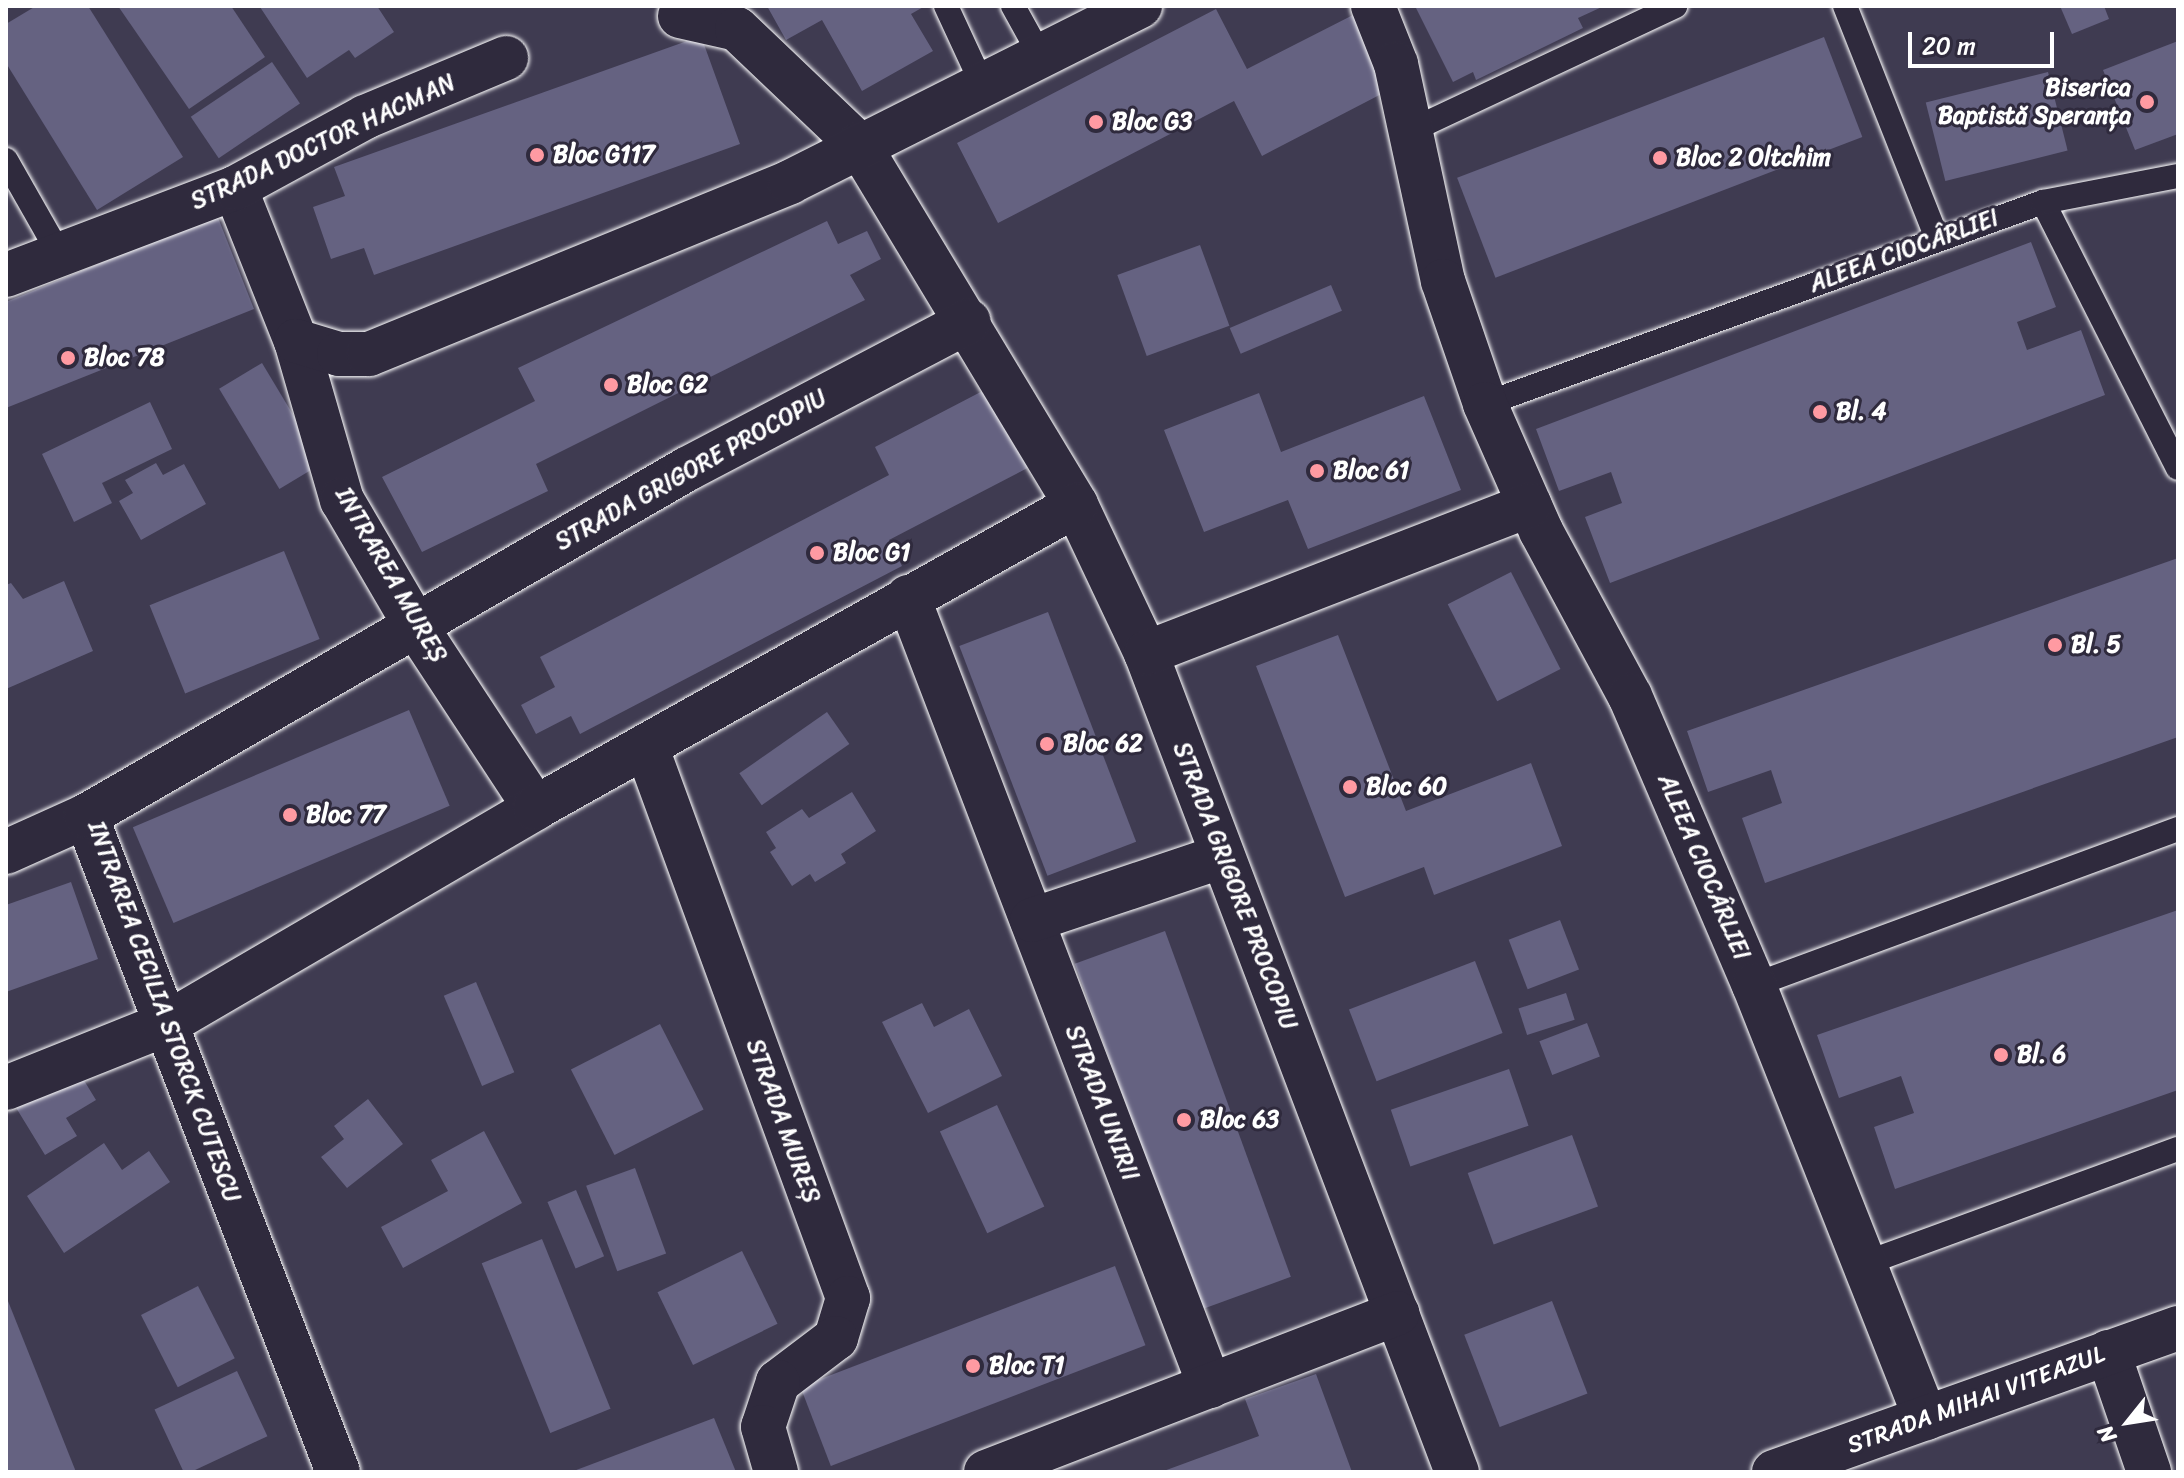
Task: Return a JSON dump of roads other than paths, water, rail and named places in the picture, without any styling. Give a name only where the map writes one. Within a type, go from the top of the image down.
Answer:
[{"type":"street","points":[[296,341],[339,354],[369,354],[790,182],[1140,6]]},
{"type":"street","name":"ALEEA CIOCÂRLIEI","points":[[1373,6],[1396,64],[1443,281],[1485,404],[1529,505],[1630,696],[1754,985],[1925,1418]]},
{"type":"street","name":"STRADA GRIGORE PROCOPIU","points":[[680,16],[737,29],[859,145],[969,321],[1076,505],[1146,653],[1457,1472]]},
{"type":"street","name":"STRADA DOCTOR HACMAN","points":[[6,275],[235,188],[365,117],[506,58]]},
{"type":"street","name":"INTRAREA MUREȘ","points":[[235,188],[296,341],[342,500],[415,625],[535,808]]},
{"type":"street","name":"STRADA GRIGORE PROCOPIU","points":[[415,625],[687,469],[969,321]]},
{"type":"street","points":[[6,1088],[166,1024],[535,808],[1076,505]]},
{"type":"street","points":[[1146,653],[1529,505]]},
{"type":"street","name":"STRADA UNIRII","points":[[908,597],[1210,1386]]},
{"type":"street","name":"INTRAREA CECILIA STORCK CUTESCU","points":[[338,1472],[86,816],[415,625]]},
{"type":"street","name":"STRADA MUREȘ","points":[[646,746],[848,1298],[846,1320],[836,1338],[778,1382],[763,1427],[776,1472]]},
{"type":"street","points":[[6,852],[86,816]]},
{"type":"street","points":[[1032,920],[1223,856]]},
{"type":"street","points":[[986,1472],[1397,1313]]},
{"type":"street","name":"STRADA MIHAI VITEAZUL","points":[[1774,1472],[2178,1328]]},
{"type":"street","points":[[2108,1352],[2157,1460]]},
{"type":"lane","points":[[946,6],[982,84]]},
{"type":"lane","points":[[1013,6],[1040,55]]},
{"type":"lane","points":[[1412,130],[1675,6]]},
{"type":"lane","points":[[1845,6],[1937,238]]},
{"type":"lane","points":[[6,160],[60,255]]},
{"type":"lane","name":"ALEEA CIOCÂRLIEI","points":[[1485,404],[2043,202],[2178,176]]},
{"type":"lane","points":[[2043,202],[2178,468]]},
{"type":"lane","name":"ALEEA CIOCÂRLIEI","points":[[1754,985],[2178,829]]},
{"type":"lane","points":[[1866,1263],[2178,1149]]},
{"type":"place","name":"Biserica Baptistă Speranța","points":[[2147,102]]},
{"type":"place","name":"Bloc G3","points":[[1096,122]]},
{"type":"place","name":"Bloc G117","points":[[537,155]]},
{"type":"place","name":"Bloc 2 Oltchim","points":[[1660,158]]},
{"type":"place","name":"Bloc 78","points":[[68,358]]},
{"type":"place","name":"Bloc G2","points":[[611,385]]},
{"type":"place","name":"Bl. 4","points":[[1820,412]]},
{"type":"place","name":"Bloc 61","points":[[1317,471]]},
{"type":"place","name":"Bloc G1","points":[[817,553]]},
{"type":"place","name":"Bl. 5","points":[[2055,645]]},
{"type":"place","name":"Bloc 62","points":[[1047,744]]},
{"type":"place","name":"Bloc 60","points":[[1350,787]]},
{"type":"place","name":"Bloc 77","points":[[290,815]]},
{"type":"place","name":"Bl. 6","points":[[2001,1055]]},
{"type":"place","name":"Bloc 63","points":[[1184,1120]]},
{"type":"place","name":"Bloc T1","points":[[973,1366]]}]
